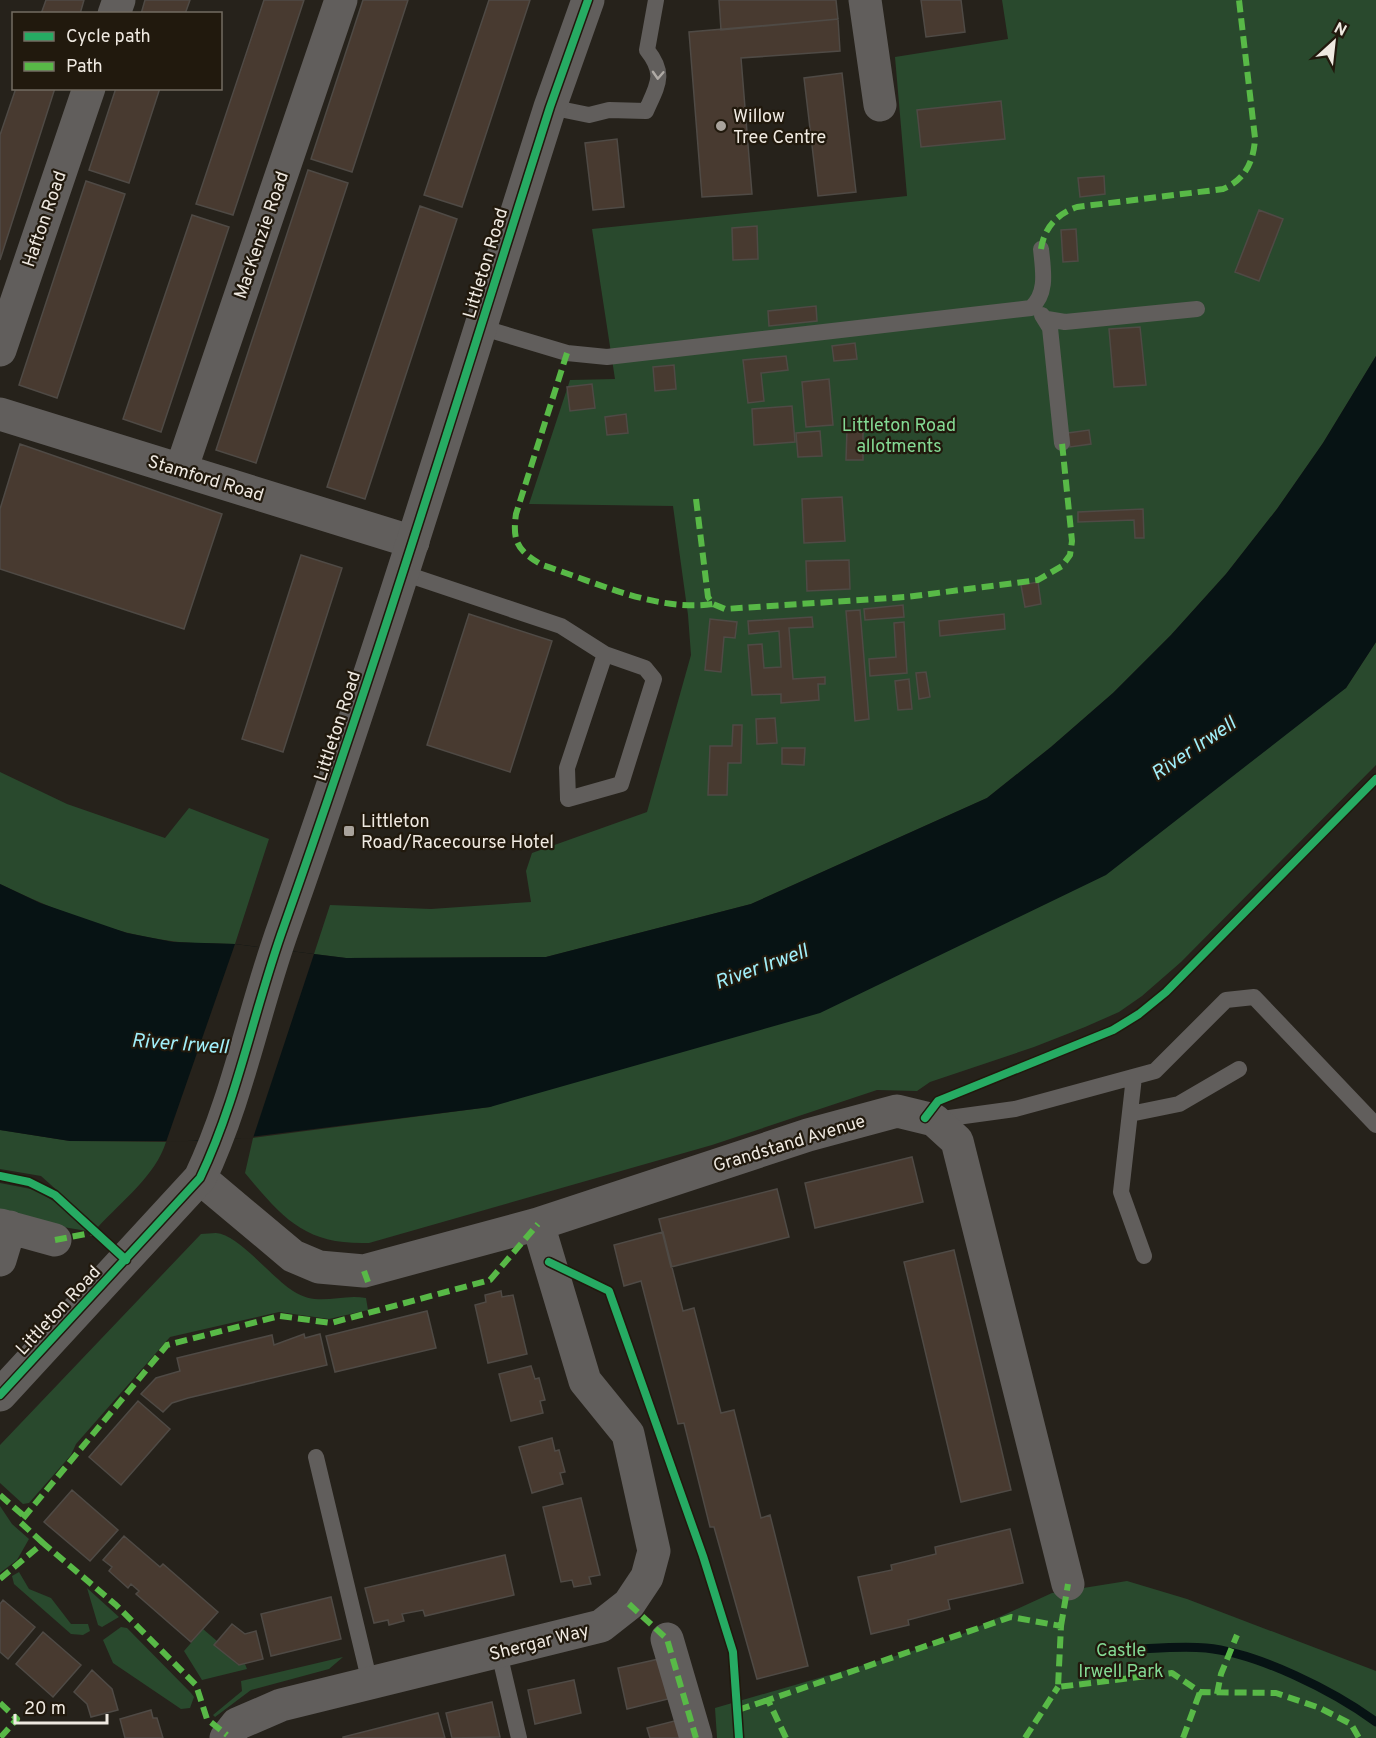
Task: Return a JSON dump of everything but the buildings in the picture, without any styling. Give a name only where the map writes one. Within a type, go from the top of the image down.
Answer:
[{"type":"street","name":"MacKenzie Road","points":[[181,470],[340,0]]},
{"type":"street","name":"Littleton Road","points":[[0,1395],[200,1178],[217,1141],[276,949],[404,573],[550,107],[588,0]]},
{"type":"street","points":[[865,0],[880,105]]},
{"type":"street","name":"Hafton Road","points":[[0,350],[88,90]]},
{"type":"street","name":"Stamford Road","points":[[0,414],[412,542]]},
{"type":"street","name":"Grandstand Avenue","points":[[200,1178],[293,1256],[319,1267],[364,1270],[538,1224],[789,1141],[897,1111],[934,1120],[957,1141],[1068,1584]]},
{"type":"street","name":"Shergar Way","points":[[226,1738],[237,1724],[281,1705],[601,1626],[629,1604],[647,1577],[654,1551],[628,1434],[585,1381],[538,1224]]},
{"type":"street","points":[[0,1260],[5,1226],[55,1240]]},
{"type":"street","points":[[667,1639],[696,1738]]},
{"type":"lane","points":[[550,107],[589,115],[609,110],[646,111],[659,82],[659,65],[647,50],[656,0]]},
{"type":"lane","points":[[480,327],[567,352],[607,357],[1031,308],[1037,303],[1042,291],[1041,249]]},
{"type":"lane","points":[[1031,308],[1047,320],[1065,322],[1197,309]]},
{"type":"lane","points":[[1047,320],[1062,443]]},
{"type":"lane","points":[[404,573],[561,626],[605,654],[645,668],[654,680],[621,784],[568,799],[567,768],[605,654]]},
{"type":"lane","points":[[934,1120],[1015,1109],[1155,1071],[1226,1000],[1254,997],[1376,1125]]},
{"type":"lane","points":[[1130,1114],[1179,1104],[1239,1069]]},
{"type":"lane","points":[[1134,1077],[1121,1192],[1144,1256]]},
{"type":"lane","points":[[316,1457],[370,1683]]},
{"type":"lane","points":[[499,1653],[519,1738]]},
{"type":"green space","name":"Littleton Road allotments","points":[[1002,0],[1376,0],[1376,356],[1323,443],[1277,509],[1226,574],[1171,635],[1113,693],[987,798],[751,904],[546,957],[346,958],[314,954],[330,905],[431,909],[531,902],[526,871],[532,853],[647,812],[691,655],[688,615],[673,506],[529,504],[570,380],[615,379],[592,229],[907,196],[895,57],[1008,39]]},
{"type":"green space","points":[[1376,642],[1376,765],[1181,962],[1142,996],[1119,1012],[1034,1047],[930,1082],[917,1091],[877,1090],[712,1145],[369,1243],[329,1240],[312,1234],[285,1216],[245,1173],[253,1138],[490,1107],[1346,688]]},
{"type":"green space","points":[[0,772],[67,804],[165,838],[189,808],[269,839],[235,944],[179,942],[127,932],[62,911],[0,884]]},
{"type":"green space","points":[[0,1130],[70,1141],[166,1142],[146,1177],[98,1227],[41,1176],[0,1169]]},
{"type":"green space","points":[[0,1183],[36,1190],[55,1202],[87,1231],[27,1221],[0,1213]]},
{"type":"green space","points":[[216,1233],[235,1241],[293,1291],[312,1299],[366,1298],[368,1310],[329,1319],[279,1312],[170,1337],[76,1444],[71,1455],[29,1503],[23,1504],[0,1483],[0,1445],[201,1234]]},
{"type":"green space","points":[[0,1506],[12,1524],[29,1539],[17,1560],[0,1573]]},
{"type":"green space","points":[[19,1572],[29,1589],[51,1598],[71,1624],[88,1624],[90,1631],[83,1635],[71,1634],[14,1584],[12,1576]]},
{"type":"green space","name":"Castle Irwell Park","points":[[1127,1581],[1187,1599],[1376,1671],[1376,1738],[717,1738],[715,1708],[947,1641],[1052,1593]]},
{"type":"green space","points":[[87,1588],[119,1617],[102,1627],[98,1625]]},
{"type":"green space","points":[[121,1627],[127,1628],[191,1693],[194,1697],[190,1708],[181,1709],[113,1663],[103,1640]]},
{"type":"green space","points":[[203,1629],[217,1641],[215,1645],[238,1665],[245,1664],[247,1669],[202,1680],[184,1651]]},
{"type":"green space","points":[[343,1657],[329,1669],[251,1690],[215,1717],[213,1715],[242,1691],[241,1681]]},
{"type":"water","name":"River Irwell","points":[[1376,356],[1376,642],[1346,688],[1106,875],[820,1013],[490,1107],[217,1141],[70,1141],[0,1130],[0,884],[40,903],[127,933],[173,942],[235,944],[346,958],[546,957],[751,904],[987,798],[1113,693],[1171,635],[1226,574],[1277,509],[1323,443]]},
{"type":"pier","points":[[235,944],[314,954],[253,1138],[166,1142]]},
{"type":"waterway","points":[[1114,1650],[1195,1647],[1227,1651],[1249,1657],[1317,1686],[1376,1722]]},
{"type":"marked path","points":[[1041,249],[1048,228],[1063,214],[1077,207],[1223,189],[1243,175],[1253,154],[1255,138],[1239,0]]},
{"type":"marked path","points":[[567,353],[516,514],[515,532],[518,545],[527,555],[542,565],[626,594],[670,604],[713,604]]},
{"type":"marked path","points":[[696,499],[708,597],[713,604],[725,609],[906,597],[1038,580],[1062,566],[1070,555],[1072,541],[1062,443]]},
{"type":"marked path","points":[[43,1543],[20,1522],[167,1345],[280,1316],[331,1323],[490,1280],[538,1224]]},
{"type":"marked path","points":[[55,1240],[96,1232]]},
{"type":"marked path","points":[[364,1271],[368,1282]]},
{"type":"marked path","points":[[0,1495],[25,1517]]},
{"type":"marked path","points":[[0,1579],[43,1543],[116,1605],[196,1685],[207,1719],[227,1735]]},
{"type":"marked path","points":[[1061,1626],[1068,1584]]},
{"type":"marked path","points":[[629,1604],[667,1639],[696,1738]]},
{"type":"marked path","points":[[786,1738],[768,1700],[1011,1617],[1061,1626],[1058,1687],[1172,1673],[1200,1692],[1276,1693],[1320,1708],[1351,1724],[1359,1738]]},
{"type":"marked path","points":[[1217,1694],[1221,1674],[1237,1635]]},
{"type":"marked path","points":[[1025,1738],[1058,1687]]},
{"type":"marked path","points":[[1183,1738],[1200,1692]]},
{"type":"marked path","points":[[738,1710],[768,1700]]},
{"type":"marked path","points":[[0,1703],[17,1719],[0,1738]]},
{"type":"cycle path","points":[[0,1395],[200,1178],[213,1148],[225,1117],[273,957],[387,620],[550,107],[588,0]]},
{"type":"cycle path","points":[[925,1118],[938,1101],[1113,1030],[1139,1014],[1166,992],[1376,779]]},
{"type":"cycle path","points":[[0,1176],[29,1182],[55,1195],[126,1260]]},
{"type":"cycle path","points":[[549,1262],[609,1291],[703,1556],[733,1652],[739,1738]]},
{"type":"place","name":"Willow Tree Centre","points":[[721,126]]},
{"type":"place","name":"Littleton Road/Racecourse Hotel","points":[[349,831]]}]
